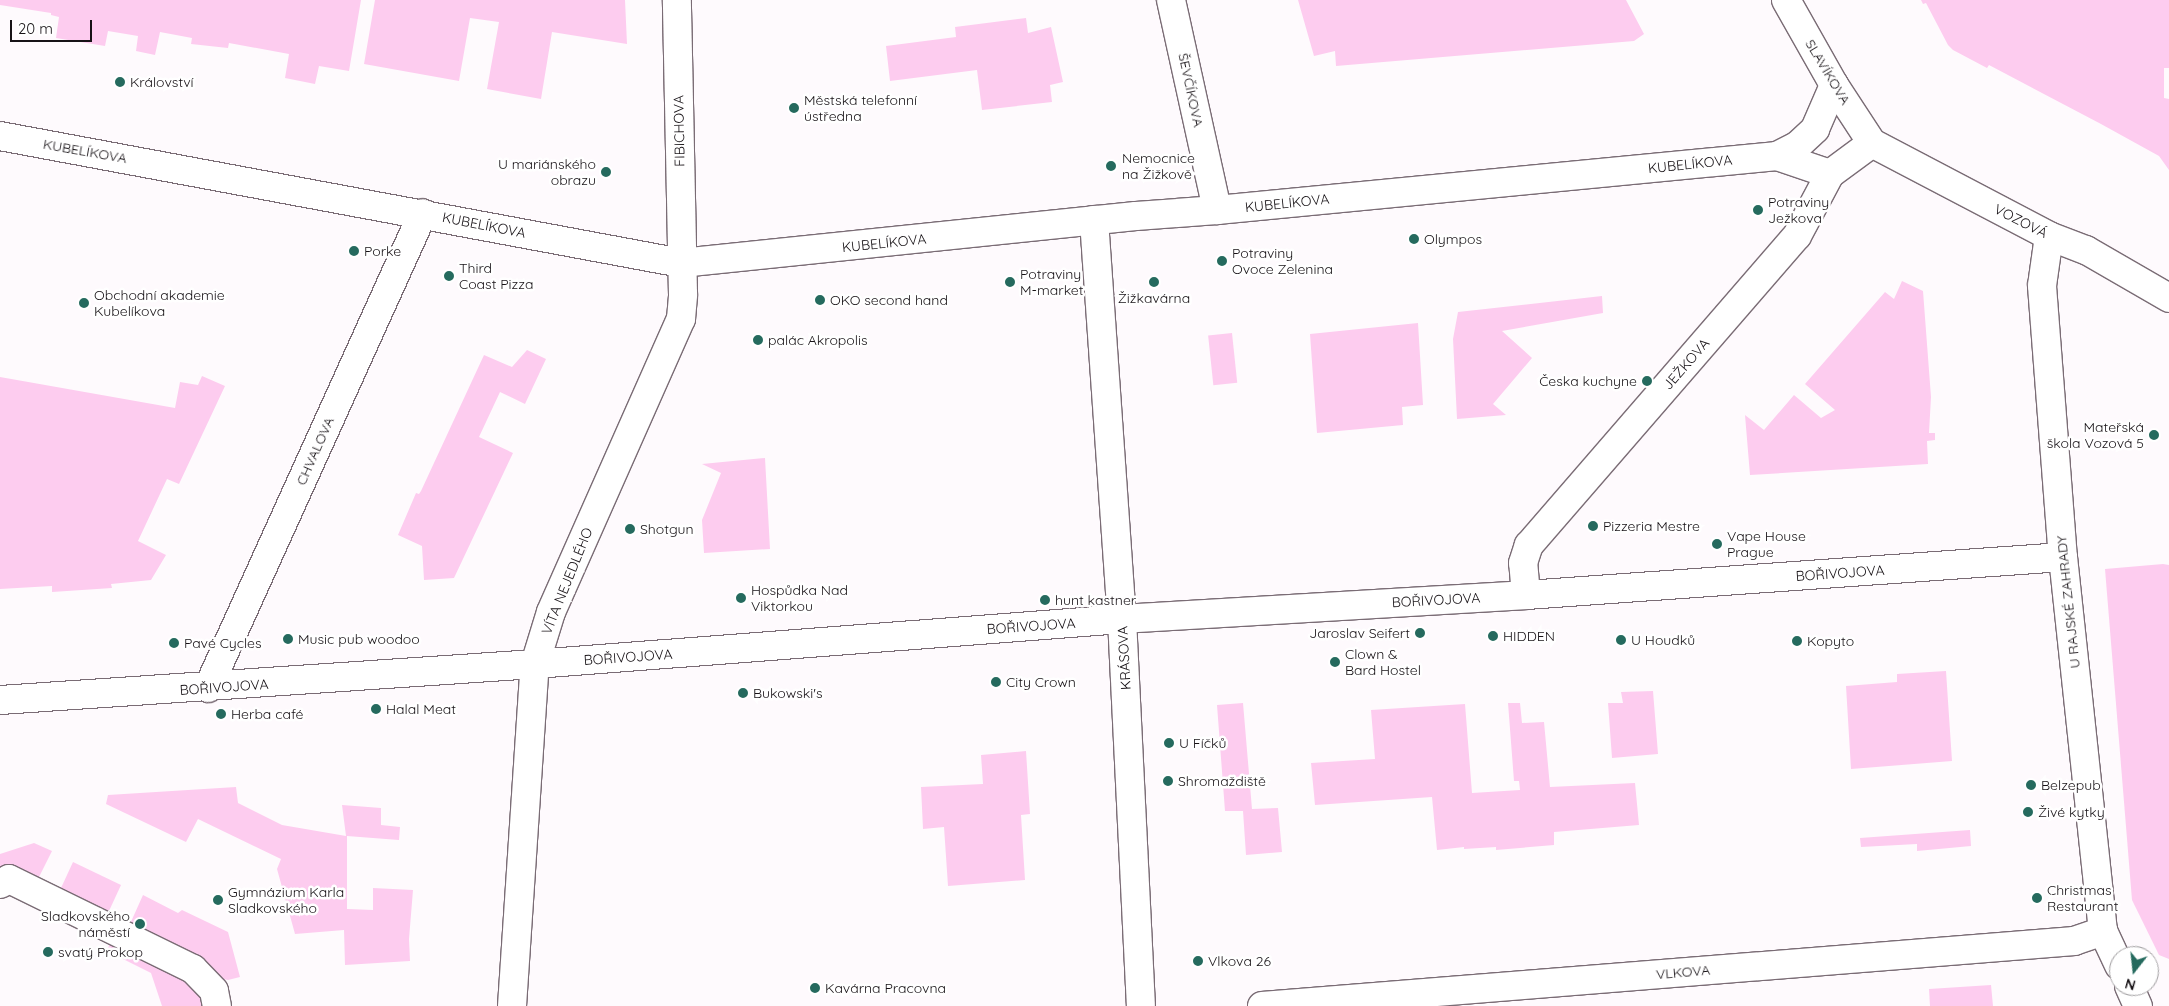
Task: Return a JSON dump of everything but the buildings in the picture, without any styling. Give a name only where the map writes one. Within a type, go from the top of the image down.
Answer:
[{"type":"street","name":"FIBICHOVA","points":[[677,0],[681,263]]},
{"type":"street","name":"ŠEVČÍKOVA","points":[[1172,0],[1217,210]]},
{"type":"street","name":"SLAVÍKOVA","points":[[1786,0],[1834,85],[1872,143]]},
{"type":"street","name":"KUBELÍKOVA","points":[[0,136],[423,213],[681,263],[1094,220],[1217,210],[1777,156],[1797,146],[1815,129],[1834,85]]},
{"type":"street","name":"JEŽKOVA","points":[[1526,595],[1523,563],[1529,545],[1797,236],[1830,174],[1872,143]]},
{"type":"street","name":"VOZOVÁ","points":[[1872,143],[2049,236],[2086,250],[2169,298]]},
{"type":"street","name":"KUBELÍKOVA","points":[[1777,156],[1830,174]]},
{"type":"street","name":"CHVALOVA","points":[[208,688],[423,213]]},
{"type":"street","name":"KRÁSOVA","points":[[1094,220],[1122,619],[1142,1006]]},
{"type":"street","name":"U RAJSKÉ ZAHRADY","points":[[2049,236],[2042,286],[2063,557],[2102,931],[2110,946]]},
{"type":"street","name":"VÍTA NEJEDLÉHO","points":[[512,1006],[535,664],[551,612],[680,319],[683,294],[681,263]]},
{"type":"street","name":"BOŘIVOJOVA","points":[[0,700],[208,688],[1122,619],[1526,595],[2063,557]]},
{"type":"street","points":[[0,884],[9,879],[193,969],[214,991],[217,1006]]},
{"type":"street","name":"VLKOVA","points":[[1262,1006],[2074,941],[2102,931]]},
{"type":"shaded area","points":[[0,0],[361,0],[349,71],[319,66],[315,84],[285,78],[289,54],[229,43],[228,48],[191,44],[192,38],[160,32],[155,55],[136,51],[138,36],[108,31],[105,46],[56,38],[59,17],[51,15],[51,13],[0,5]]},
{"type":"shaded area","points":[[375,0],[625,0],[627,44],[552,32],[541,99],[487,89],[499,22],[470,18],[459,81],[364,64]]},
{"type":"shaded area","points":[[1298,0],[1626,0],[1644,34],[1634,41],[1336,66],[1335,51],[1314,56]]},
{"type":"shaded area","points":[[1921,0],[2169,0],[2169,68],[2164,68],[2164,98],[2169,99],[2169,170],[2159,156],[1989,65],[1987,68],[1953,50],[1948,45],[1926,3],[1923,4]]},
{"type":"shaded area","points":[[1026,18],[1028,33],[1051,27],[1063,82],[1050,85],[1052,102],[982,110],[977,70],[890,81],[886,46],[956,37],[955,27]]},
{"type":"shaded area","points":[[1902,281],[1923,291],[1931,397],[1929,433],[1935,433],[1935,440],[1927,441],[1928,464],[1750,475],[1745,415],[1764,430],[1794,395],[1821,418],[1835,410],[1805,384],[1885,292],[1894,299]]},
{"type":"shaded area","points":[[1602,296],[1603,313],[1502,331],[1532,358],[1493,404],[1506,415],[1457,419],[1453,339],[1458,312]]},
{"type":"shaded area","points":[[1418,323],[1423,405],[1402,407],[1403,425],[1317,433],[1310,334]]},
{"type":"shaded area","points":[[1232,333],[1237,383],[1213,385],[1208,336]]},
{"type":"shaded area","points":[[527,350],[546,359],[525,404],[500,392],[479,437],[513,453],[454,578],[424,580],[422,546],[398,535],[416,493],[419,494],[421,491],[484,355],[512,367]]},
{"type":"shaded area","points":[[202,376],[225,386],[179,484],[167,479],[138,541],[166,555],[151,580],[111,584],[112,588],[52,592],[52,586],[0,589],[0,377],[175,408],[180,382],[198,385]]},
{"type":"shaded area","points":[[765,458],[770,549],[704,553],[702,520],[721,473],[702,464]]},
{"type":"shaded area","points":[[2169,565],[2169,959],[2159,955],[2159,946],[2155,946],[2132,900],[2105,569]]},
{"type":"shaded area","points":[[1946,671],[1952,761],[1851,769],[1846,686],[1897,682],[1897,674]]},
{"type":"shaded area","points":[[1653,691],[1658,754],[1612,758],[1608,703],[1623,703],[1621,692]]},
{"type":"shaded area","points":[[1243,703],[1252,809],[1278,808],[1282,852],[1246,855],[1243,811],[1225,811],[1217,705]]},
{"type":"shaded area","points":[[1508,703],[1520,703],[1522,723],[1544,722],[1550,787],[1635,783],[1639,825],[1554,832],[1554,845],[1496,850],[1496,847],[1464,849],[1464,847],[1437,850],[1432,797],[1315,805],[1311,763],[1375,759],[1371,710],[1465,704],[1472,793],[1520,790],[1519,781],[1514,781]]},
{"type":"shaded area","points":[[1026,751],[1030,814],[1021,815],[1025,880],[948,886],[944,827],[923,829],[921,787],[983,784],[981,755]]},
{"type":"shaded area","points":[[236,787],[238,803],[282,825],[346,836],[342,805],[381,808],[381,825],[400,827],[399,840],[347,836],[347,909],[373,910],[373,888],[413,890],[409,939],[410,961],[345,965],[344,930],[295,934],[277,869],[281,859],[198,819],[186,842],[106,804],[108,795]]},
{"type":"shaded area","points":[[1970,830],[1971,846],[1917,851],[1917,844],[1861,847],[1860,838]]},
{"type":"shaded area","points":[[34,843],[52,851],[39,877],[0,867],[0,854]]},
{"type":"shaded area","points":[[73,862],[121,885],[109,911],[105,914],[61,892]]},
{"type":"shaded area","points":[[143,895],[178,913],[182,910],[228,932],[240,977],[228,980],[213,977],[130,924]]},
{"type":"shaded area","points":[[110,943],[194,979],[207,1006],[162,1006],[151,973],[107,951]]},
{"type":"shaded area","points":[[1991,985],[1993,1006],[1930,1006],[1929,989]]},
{"type":"place","name":"Království","points":[[120,82]]},
{"type":"place","name":"Městská telefonní ústředna","points":[[794,108]]},
{"type":"place","name":"Nemocnice na Žižkově","points":[[1111,166]]},
{"type":"place","name":"U mariánského obrazu","points":[[606,172]]},
{"type":"place","name":"Potraviny Ježkova","points":[[1758,210]]},
{"type":"place","name":"Olympos","points":[[1414,239]]},
{"type":"place","name":"Porke","points":[[354,251]]},
{"type":"place","name":"Potraviny Ovoce Zelenina","points":[[1222,261]]},
{"type":"place","name":"Third Coast Pizza","points":[[449,276]]},
{"type":"place","name":"Potraviny M-market","points":[[1010,282]]},
{"type":"place","name":"Žižkavárna","points":[[1154,282]]},
{"type":"place","name":"OKO second hand","points":[[820,300]]},
{"type":"place","name":"Obchodní akademie Kubelíkova","points":[[84,303]]},
{"type":"place","name":"palác Akropolis","points":[[758,340]]},
{"type":"place","name":"Česka kuchyne","points":[[1647,381]]},
{"type":"place","name":"Mateřská škola Vozová 5","points":[[2154,435]]},
{"type":"place","name":"Pizzeria Mestre","points":[[1593,526]]},
{"type":"place","name":"Shotgun","points":[[630,529]]},
{"type":"place","name":"Vape House Prague","points":[[1717,544]]},
{"type":"place","name":"Hospůdka Nad Viktorkou","points":[[741,598]]},
{"type":"place","name":"hunt kastner","points":[[1045,600]]},
{"type":"place","name":"Jaroslav Seifert","points":[[1420,633]]},
{"type":"place","name":"HIDDEN","points":[[1493,636]]},
{"type":"place","name":"Music pub woodoo","points":[[288,639]]},
{"type":"place","name":"U Houdků","points":[[1621,640]]},
{"type":"place","name":"Kopyto","points":[[1797,641]]},
{"type":"place","name":"Pavé Cycles","points":[[174,643]]},
{"type":"place","name":"Clown & Bard Hostel","points":[[1335,662]]},
{"type":"place","name":"City Crown","points":[[996,682]]},
{"type":"place","name":"Bukowski's","points":[[743,693]]},
{"type":"place","name":"Halal Meat","points":[[376,709]]},
{"type":"place","name":"Herba café","points":[[221,714]]},
{"type":"place","name":"U Fíčků","points":[[1169,743]]},
{"type":"place","name":"Shromaždiště","points":[[1168,781]]},
{"type":"place","name":"Belzepub","points":[[2031,785]]},
{"type":"place","name":"Živé kytky","points":[[2028,812]]},
{"type":"place","name":"Christmas Restaurant","points":[[2037,898]]},
{"type":"place","name":"Gymnázium Karla Sladkovského","points":[[218,900]]},
{"type":"place","name":"Sladkovského náměstí","points":[[140,924]]},
{"type":"place","name":"svatý Prokop","points":[[48,952]]},
{"type":"place","name":"Vlkova 26","points":[[1198,961]]},
{"type":"place","name":"Kavárna Pracovna","points":[[815,988]]}]
